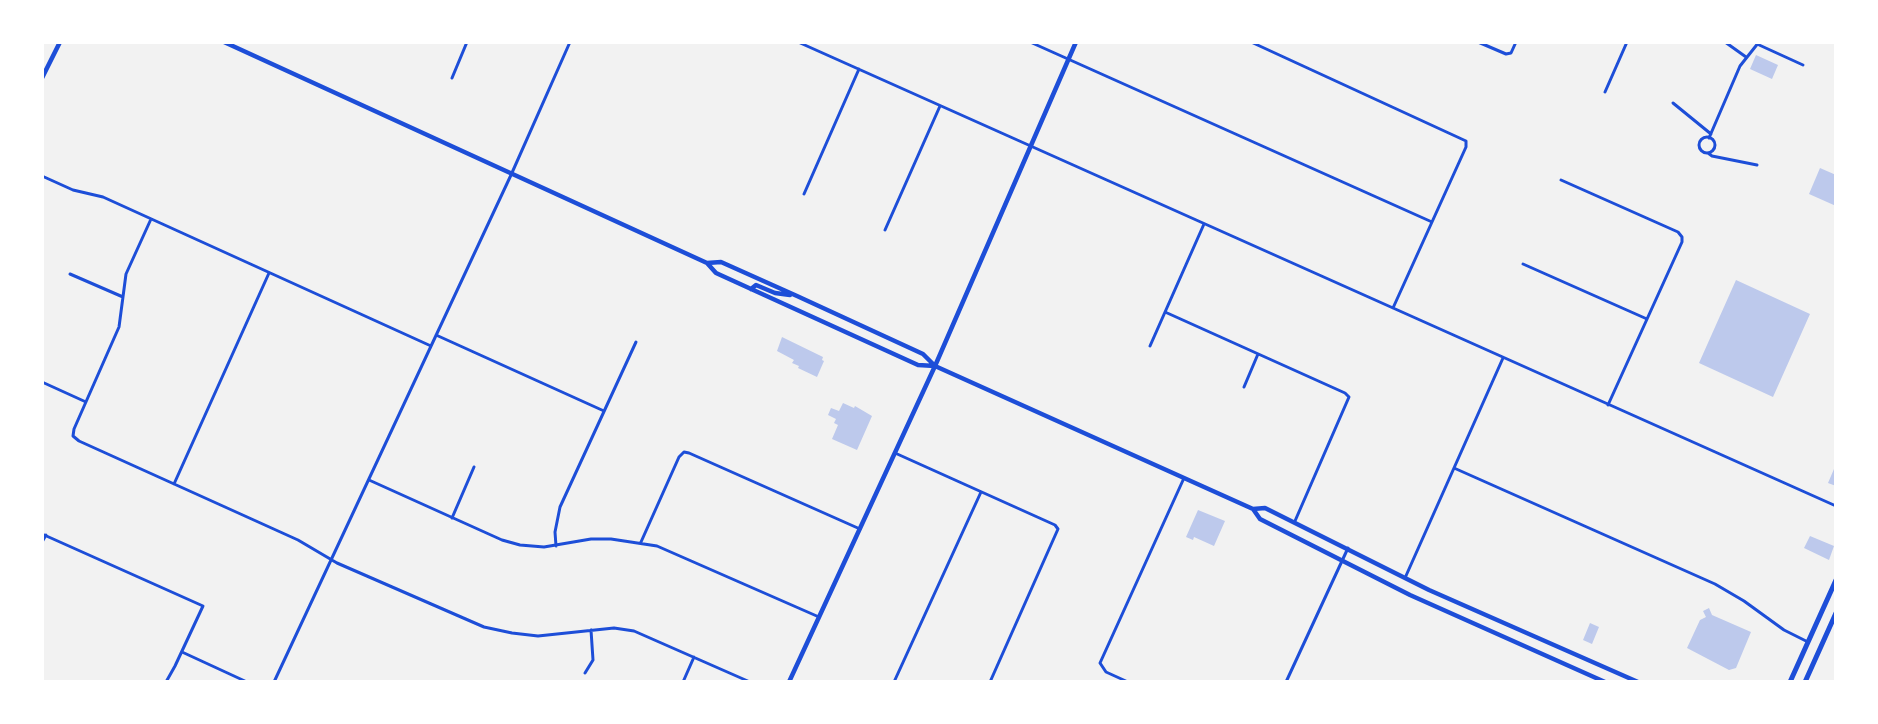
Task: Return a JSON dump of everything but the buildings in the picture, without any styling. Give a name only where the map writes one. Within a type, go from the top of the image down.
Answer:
[{"type":"main road","points":[[42,78],[60,42]]},
{"type":"main road","points":[[224,42],[511,175],[708,263],[716,273],[751,289],[918,364],[935,366],[1253,509],[1265,508],[1295,521],[1405,578],[1638,682]]},
{"type":"main road","points":[[789,682],[935,366],[1076,42]]},
{"type":"main road","points":[[708,263],[721,262],[797,296],[924,354],[935,366]]},
{"type":"main road","points":[[751,289],[756,285],[775,293],[797,296]]},
{"type":"main road","points":[[1253,509],[1260,519],[1410,595],[1605,682]]},
{"type":"main road","points":[[1790,682],[1836,580]]},
{"type":"main road","points":[[1805,682],[1836,613]]},
{"type":"street","points":[[452,78],[467,42]]},
{"type":"street","points":[[274,682],[511,175],[570,42]]},
{"type":"street","points":[[798,42],[1836,506]]},
{"type":"street","points":[[1030,42],[1432,222]]},
{"type":"street","points":[[1251,42],[1466,140],[1466,146],[1393,308]]},
{"type":"street","points":[[1478,42],[1508,54],[1516,42]]},
{"type":"street","points":[[1605,92],[1627,42]]},
{"type":"street","points":[[1725,42],[1746,57]]},
{"type":"street","points":[[1757,164],[1712,156],[1701,151],[1699,144],[1702,139],[1710,136],[1746,57],[1758,43],[1804,65]]},
{"type":"street","points":[[804,194],[859,69]]},
{"type":"street","points":[[1673,103],[1714,141],[1714,146],[1708,153]]},
{"type":"street","points":[[885,230],[940,106]]},
{"type":"street","points":[[42,176],[73,190],[103,197],[431,346]]},
{"type":"street","points":[[1561,180],[1678,232],[1682,237],[1682,242],[1608,404]]},
{"type":"street","points":[[151,219],[129,264],[119,328],[73,436],[298,540],[331,560],[448,612],[498,631],[538,636],[614,628],[634,631],[750,682]]},
{"type":"street","points":[[1150,346],[1204,224]]},
{"type":"street","points":[[1523,264],[1647,319]]},
{"type":"street","points":[[174,484],[269,273]]},
{"type":"street","points":[[70,274],[123,297]]},
{"type":"street","points":[[1165,312],[1345,393],[1349,397],[1295,521]]},
{"type":"street","points":[[436,335],[604,411]]},
{"type":"street","points":[[556,546],[556,524],[560,507],[636,342]]},
{"type":"street","points":[[1244,387],[1258,354]]},
{"type":"street","points":[[1405,578],[1503,358]]},
{"type":"street","points":[[42,382],[86,402]]},
{"type":"street","points":[[641,542],[684,452],[689,452],[860,529]]},
{"type":"street","points":[[894,453],[1055,525],[1058,529],[990,682]]},
{"type":"street","points":[[452,518],[474,467]]},
{"type":"street","points":[[1454,468],[1715,584],[1744,601],[1784,630],[1808,642]]},
{"type":"street","points":[[1128,682],[1106,672],[1100,666],[1101,659],[1185,478]]},
{"type":"street","points":[[369,480],[512,544],[535,547],[556,546],[591,539],[641,542],[685,556],[819,617]]},
{"type":"street","points":[[894,682],[981,492]]},
{"type":"street","points":[[42,542],[44,534],[203,606],[166,682]]},
{"type":"street","points":[[1286,682],[1348,548]]},
{"type":"street","points":[[585,674],[593,660],[591,630]]},
{"type":"street","points":[[182,652],[246,682]]},
{"type":"street","points":[[683,682],[694,657]]}]
